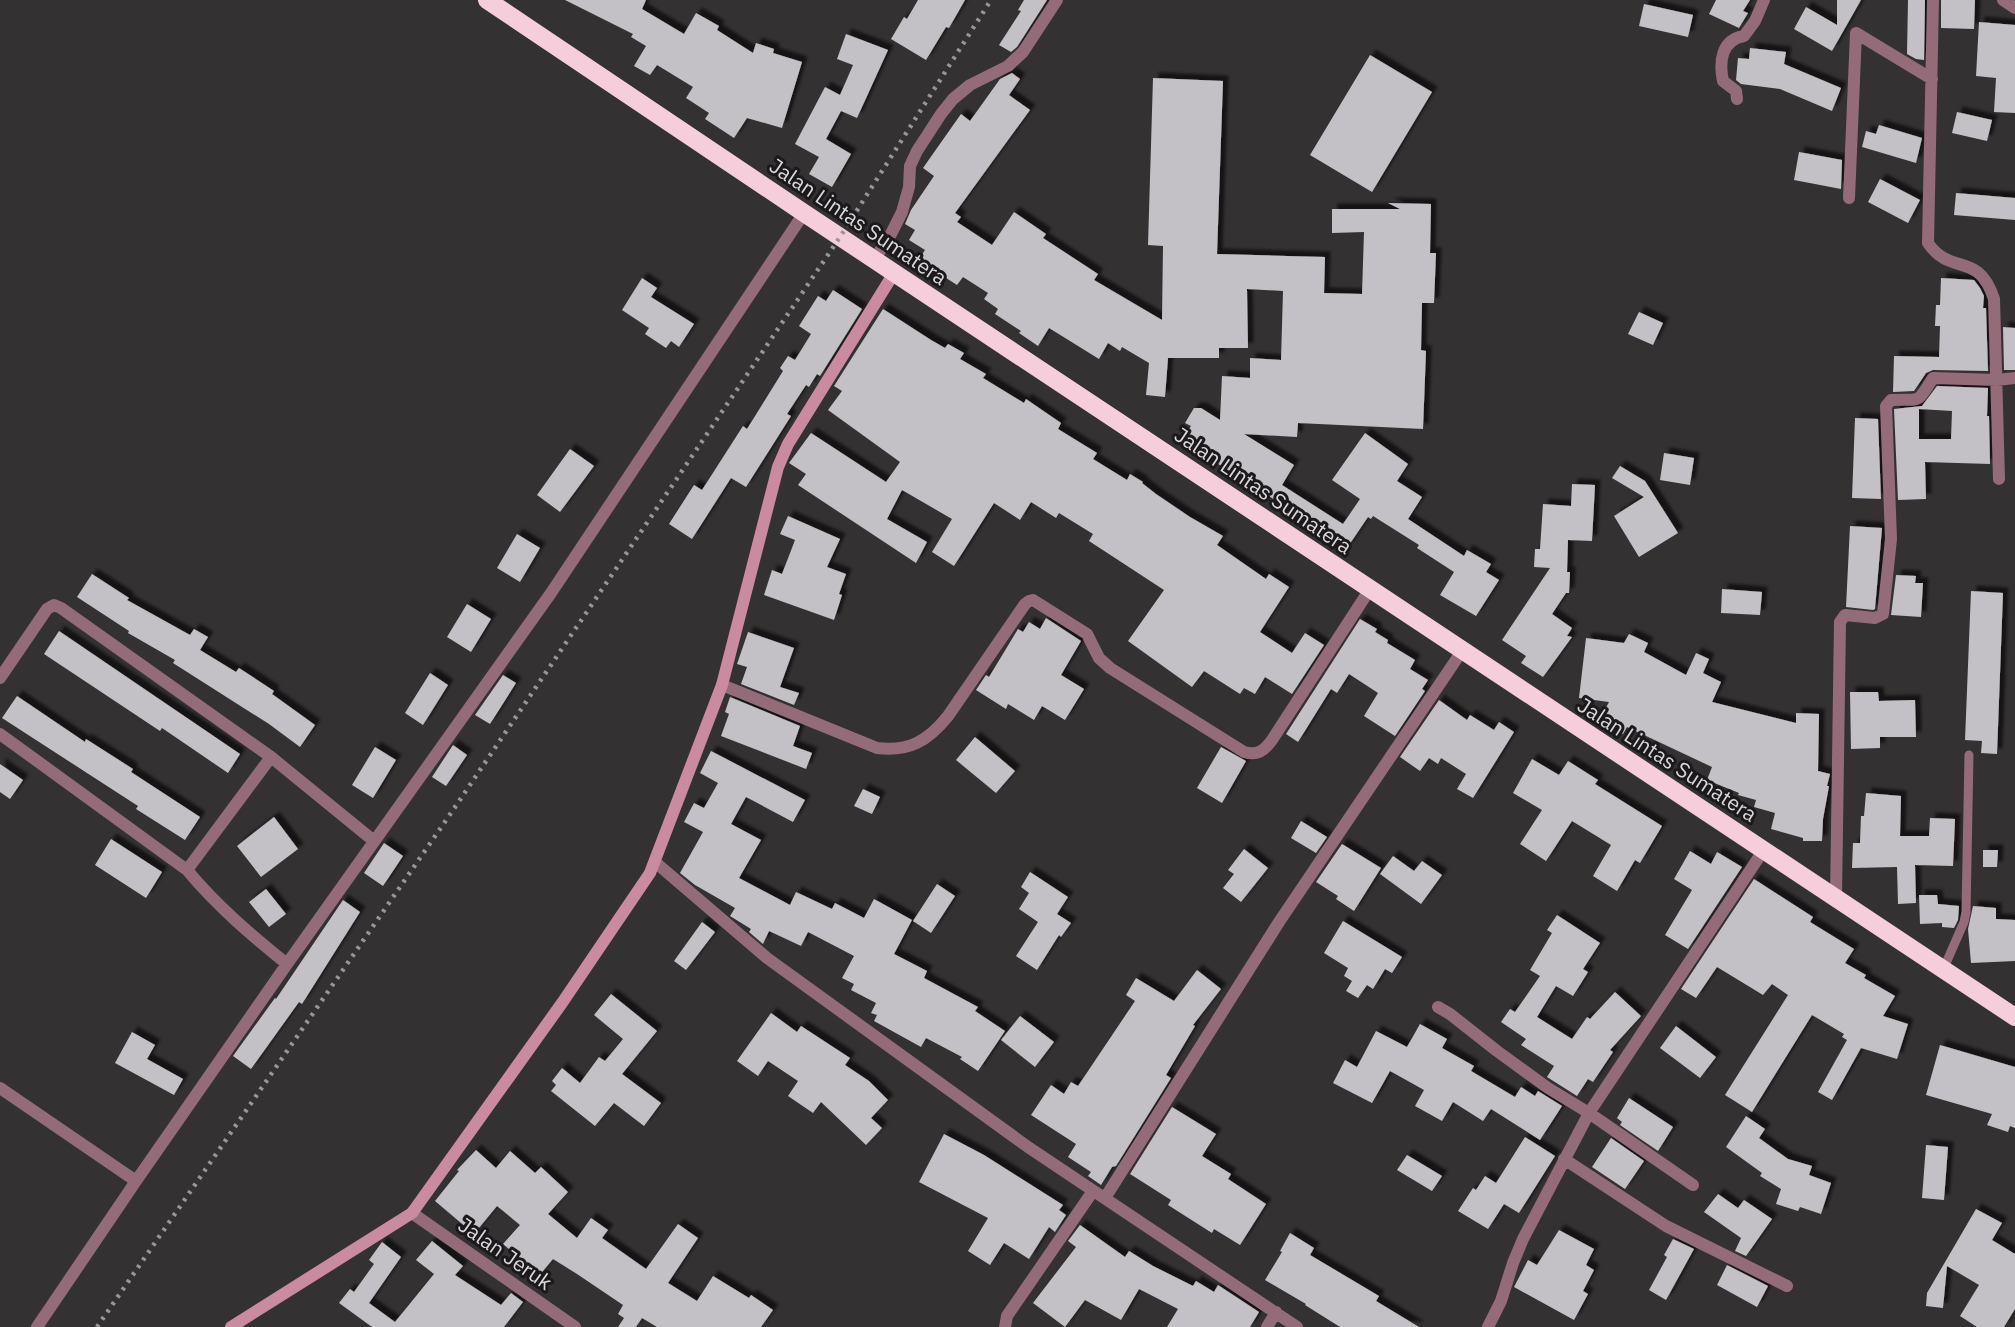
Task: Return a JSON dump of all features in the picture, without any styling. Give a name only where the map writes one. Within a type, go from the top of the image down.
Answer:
[{"type":"highway","name":"Jalan Lintas Sumatera","points":[[488,0],[874,260],[2015,1017]]},
{"type":"street","points":[[874,260],[902,212],[909,187],[910,166],[941,114],[953,99],[970,85],[1008,66],[1023,52],[1057,0]]},
{"type":"street","points":[[1737,99],[1736,91],[1723,81],[1720,69],[1721,56],[1729,43],[1737,37],[1744,36],[1749,30],[1764,0]]},
{"type":"street","points":[[1933,0],[1928,243],[1944,260],[1978,271],[1990,287],[1994,299],[1999,479]]},
{"type":"street","points":[[2003,0],[2015,8]]},
{"type":"street","points":[[1849,198],[1856,33],[1932,79]]},
{"type":"street","points":[[37,1327],[287,964],[551,593],[804,213]]},
{"type":"street","points":[[231,1327],[412,1213],[562,1003],[655,862],[722,685],[778,468],[788,444],[894,273]]},
{"type":"street","points":[[1836,898],[1840,622],[1845,615],[1875,618],[1883,614],[1891,539],[1886,406],[1891,400],[1922,398],[1933,378],[1997,380],[2015,378]]},
{"type":"street","points":[[722,685],[877,748],[893,750],[912,746],[937,730],[1025,604],[1034,600],[1087,634],[1099,658],[1110,668],[1244,752],[1251,754],[1266,748],[1272,740],[1370,589]]},
{"type":"street","points":[[0,678],[48,609],[57,606],[272,757],[374,841]]},
{"type":"street","points":[[1105,1198],[1279,922],[1462,651]]},
{"type":"street","points":[[0,734],[188,870],[207,894],[240,926],[287,964]]},
{"type":"street","points":[[188,870],[272,757]]},
{"type":"street","points":[[1488,1327],[1501,1301],[1523,1239],[1589,1113],[1763,850]]},
{"type":"street","points":[[655,862],[767,958],[1018,1140],[1298,1327]]},
{"type":"street","points":[[1438,1007],[1548,1088],[1589,1113],[1693,1185]]},
{"type":"street","points":[[0,1088],[136,1181]]},
{"type":"street","points":[[1564,1159],[1666,1226],[1787,1286]]},
{"type":"street","points":[[1005,1327],[1007,1316],[1093,1191]]},
{"type":"street","name":"Jalan Jeruk","points":[[412,1213],[575,1327]]},
{"type":"street","points":[[1267,1327],[1275,1312]]},
{"type":"lane","points":[[1943,970],[1964,922],[1966,912],[1969,755]]},
{"type":"building","points":[[565,0],[646,0],[642,9],[684,34],[696,13],[719,26],[717,30],[753,53],[756,43],[774,49],[773,53],[802,62],[782,128],[747,118],[734,138],[705,119],[709,113],[686,98],[693,87],[657,65],[650,75],[634,66],[646,46],[631,37],[633,34]]},
{"type":"building","points":[[918,0],[965,0],[949,28],[946,27],[926,60],[891,39],[904,17],[907,19]]},
{"type":"building","points":[[1024,0],[1047,0],[1017,47],[1011,52],[999,45],[1021,11],[1018,10]]},
{"type":"building","points":[[1716,0],[1750,0],[1743,11],[1748,13],[1739,28],[1709,14]]},
{"type":"building","points":[[1837,0],[1861,0],[1832,51],[1794,29],[1806,7],[1837,25]]},
{"type":"building","points":[[1908,0],[1925,0],[1924,60],[1907,54]]},
{"type":"building","points":[[1941,0],[1975,0],[1974,29],[1941,28]]},
{"type":"building","points":[[1644,4],[1693,15],[1688,37],[1639,26]]},
{"type":"building","points":[[1979,22],[2015,25],[2015,113],[1994,112],[1996,78],[1976,76]]},
{"type":"building","points":[[846,34],[888,50],[857,118],[841,111],[826,139],[851,154],[832,187],[809,174],[819,157],[795,144],[825,87],[840,95],[853,65],[837,59]]},
{"type":"building","points":[[1750,48],[1786,52],[1784,64],[1841,88],[1832,111],[1780,89],[1741,84],[1736,80],[1738,58],[1749,59]]},
{"type":"building","points":[[1370,55],[1432,92],[1372,192],[1310,155]]},
{"type":"building","points":[[1012,73],[1020,79],[1009,95],[1030,110],[955,213],[961,217],[957,222],[992,245],[1014,212],[1046,234],[1043,238],[1098,274],[1094,280],[1162,320],[1163,246],[1148,245],[1153,78],[1223,81],[1217,254],[1325,257],[1324,293],[1362,294],[1364,232],[1332,233],[1332,209],[1400,209],[1388,203],[1431,204],[1430,253],[1436,253],[1434,303],[1422,303],[1421,350],[1426,351],[1423,429],[1298,423],[1297,437],[1244,434],[1294,465],[1282,485],[1343,524],[1360,499],[1332,480],[1365,433],[1408,464],[1397,481],[1422,497],[1408,519],[1464,556],[1467,550],[1491,564],[1486,572],[1499,580],[1476,616],[1440,595],[1454,572],[1417,548],[1419,545],[1373,516],[1371,519],[1368,517],[1347,548],[1181,441],[1191,426],[1185,423],[1194,408],[1201,408],[1220,420],[1222,376],[1250,378],[1250,358],[1281,360],[1283,291],[1247,289],[1248,348],[1219,348],[1219,358],[1168,358],[1165,397],[1146,395],[1149,363],[1122,347],[1120,351],[1108,343],[1099,359],[1049,328],[1038,346],[1019,333],[1021,331],[995,314],[998,309],[984,299],[988,293],[963,277],[957,285],[943,276],[939,281],[916,264],[925,250],[909,240],[915,230],[905,224],[911,210],[934,176],[923,168],[961,114],[970,121],[1000,79]]},
{"type":"building","points":[[1957,112],[1992,120],[1987,141],[1952,133]]},
{"type":"building","points":[[1879,125],[1922,138],[1916,163],[1862,147],[1866,131],[1876,134]]},
{"type":"building","points":[[1799,152],[1842,160],[1841,189],[1794,180]]},
{"type":"building","points":[[1880,179],[1920,200],[1908,223],[1868,202]]},
{"type":"building","points":[[1956,193],[2015,198],[2015,220],[1954,215]]},
{"type":"building","points":[[642,278],[657,288],[651,297],[694,324],[679,347],[671,341],[666,348],[645,334],[649,328],[622,310]]},
{"type":"building","points":[[1941,278],[1974,280],[1980,288],[1984,296],[1983,308],[1986,308],[1988,371],[1933,370],[1926,373],[1914,391],[1893,392],[1894,356],[1939,357],[1940,326],[1935,326],[1936,305],[1940,305]]},
{"type":"building","points":[[833,290],[862,309],[820,376],[817,374],[809,387],[806,385],[787,414],[791,416],[746,487],[731,478],[692,539],[669,524],[694,485],[702,490],[743,426],[747,429],[783,371],[780,368],[788,356],[795,360],[811,334],[799,326],[818,296],[826,301]]},
{"type":"building","points":[[883,309],[945,348],[948,344],[964,353],[960,359],[986,374],[983,378],[1024,403],[1026,399],[1061,423],[1058,429],[1097,453],[1093,459],[1127,480],[1130,474],[1143,482],[1156,494],[1190,517],[1223,536],[1217,545],[1266,579],[1269,574],[1289,587],[1260,632],[1292,653],[1305,633],[1324,645],[1292,694],[1265,677],[1255,694],[1244,688],[1240,694],[1204,671],[1192,687],[1128,641],[1164,590],[1089,541],[1093,534],[1059,513],[1056,518],[1031,502],[1020,520],[994,503],[954,566],[932,552],[952,519],[902,490],[887,519],[927,542],[916,563],[798,485],[806,474],[789,463],[811,433],[886,482],[900,462],[828,410],[842,391],[834,386]]},
{"type":"building","points":[[1639,312],[1663,323],[1653,345],[1628,334]]},
{"type":"building","points":[[2003,327],[2015,328],[2015,370],[2004,370]]},
{"type":"building","points":[[1937,386],[1988,388],[1990,464],[1925,462],[1926,499],[1898,500],[1894,409],[1922,406]],"holes":[[[1919,409],[1952,411],[1951,439],[1919,439]]]},
{"type":"building","points":[[1855,418],[1878,419],[1881,499],[1852,498]]},
{"type":"building","points":[[570,449],[594,466],[560,512],[537,495]]},
{"type":"building","points":[[1664,453],[1694,458],[1690,485],[1660,480]]},
{"type":"building","points":[[1620,466],[1645,481],[1678,533],[1639,557],[1614,516],[1644,497],[1612,478]]},
{"type":"building","points":[[1572,484],[1595,485],[1592,541],[1568,540],[1569,593],[1566,593],[1552,614],[1572,628],[1567,636],[1572,637],[1543,677],[1521,663],[1526,656],[1502,640],[1550,568],[1534,567],[1535,549],[1540,549],[1543,504],[1571,506]]},
{"type":"building","points":[[788,516],[840,539],[827,567],[846,574],[834,620],[764,595],[772,570],[782,574],[795,540],[780,534]]},
{"type":"building","points":[[1850,526],[1882,528],[1875,609],[1873,610],[1846,607]]},
{"type":"building","points":[[517,534],[540,548],[520,582],[497,568]]},
{"type":"building","points":[[92,574],[129,598],[127,600],[190,635],[194,629],[208,637],[200,650],[236,672],[239,668],[274,691],[272,694],[315,725],[300,747],[269,724],[173,663],[175,660],[128,633],[129,631],[77,597]]},
{"type":"building","points":[[1896,575],[1916,576],[1915,583],[1923,583],[1921,617],[1891,615]]},
{"type":"building","points":[[1722,589],[1762,592],[1760,615],[1721,613]]},
{"type":"building","points":[[1971,591],[2003,593],[1997,754],[1981,753],[1982,741],[1965,740]]},
{"type":"building","points":[[467,604],[491,619],[471,652],[447,637]]},
{"type":"building","points":[[1046,618],[1081,641],[1061,675],[1084,689],[1065,720],[1042,706],[1034,720],[1008,704],[1006,709],[976,690],[986,675],[989,677],[1018,629],[1023,632],[1029,622],[1040,629]]},
{"type":"building","points":[[1360,619],[1377,629],[1375,632],[1388,640],[1387,643],[1415,660],[1410,669],[1428,680],[1422,689],[1425,691],[1395,736],[1364,716],[1378,693],[1349,674],[1337,693],[1331,689],[1298,742],[1286,734]]},
{"type":"building","points":[[59,631],[240,754],[228,773],[162,728],[160,731],[44,654]]},
{"type":"building","points":[[748,632],[794,648],[780,687],[799,693],[794,705],[741,684],[747,667],[737,664]]},
{"type":"building","points":[[1629,634],[1648,643],[1644,652],[1686,675],[1696,653],[1709,659],[1703,673],[1721,682],[1712,702],[1796,723],[1796,713],[1819,714],[1818,771],[1830,774],[1822,841],[1803,841],[1803,838],[1771,829],[1775,813],[1754,807],[1756,800],[1738,795],[1739,793],[1707,780],[1712,767],[1627,727],[1623,734],[1599,721],[1609,702],[1579,698],[1586,638],[1624,643]]},
{"type":"building","points":[[430,673],[448,685],[423,725],[405,713]]},
{"type":"building","points":[[503,675],[516,683],[490,724],[475,715]]},
{"type":"building","points":[[1850,692],[1878,692],[1879,701],[1915,700],[1916,737],[1880,737],[1880,748],[1851,749]]},
{"type":"building","points":[[17,696],[85,742],[86,739],[133,769],[131,772],[200,817],[185,840],[136,809],[138,806],[2,718]]},
{"type":"building","points":[[730,697],[800,726],[793,746],[812,753],[806,769],[721,736],[729,714],[725,712]]},
{"type":"building","points":[[1439,700],[1467,720],[1470,715],[1494,730],[1499,722],[1514,732],[1473,798],[1457,789],[1466,774],[1441,758],[1438,764],[1429,758],[1420,771],[1400,757]]},
{"type":"building","points":[[975,737],[1015,771],[996,793],[956,760]]},
{"type":"building","points":[[453,745],[467,755],[446,786],[432,777]]},
{"type":"building","points":[[375,747],[396,760],[373,798],[352,785]]},
{"type":"building","points":[[1221,747],[1246,761],[1222,803],[1197,788]]},
{"type":"building","points":[[711,751],[805,800],[793,822],[746,797],[731,824],[761,840],[739,878],[790,905],[796,892],[832,909],[835,903],[864,918],[874,899],[912,920],[894,954],[927,971],[924,978],[978,1007],[975,1011],[1005,1031],[978,1071],[960,1059],[962,1057],[926,1038],[921,1047],[874,1021],[877,1015],[871,1013],[876,1003],[851,990],[854,984],[842,978],[854,956],[808,932],[801,946],[769,931],[763,944],[749,932],[751,929],[730,916],[735,908],[695,885],[680,873],[703,832],[684,822],[694,803],[704,808],[718,783],[700,773]]},
{"type":"building","points":[[1532,759],[1559,775],[1568,761],[1598,780],[1595,784],[1662,826],[1640,863],[1635,860],[1617,891],[1593,876],[1611,845],[1572,821],[1546,861],[1520,844],[1542,810],[1513,793]]},
{"type":"building","points":[[0,764],[23,780],[10,799],[0,792]]},
{"type":"building","points":[[863,789],[880,797],[872,814],[854,806]]},
{"type":"building","points":[[1866,793],[1901,796],[1900,836],[1929,836],[1930,818],[1955,819],[1953,866],[1915,865],[1916,903],[1898,904],[1897,867],[1852,868],[1853,843],[1860,843],[1861,816],[1864,816]]},
{"type":"building","points":[[274,817],[298,849],[261,877],[237,846]]},
{"type":"building","points":[[1301,821],[1327,837],[1316,853],[1291,838]]},
{"type":"building","points":[[111,839],[162,872],[146,898],[95,865]]},
{"type":"building","points":[[384,843],[403,856],[383,886],[364,873]]},
{"type":"building","points":[[1342,844],[1381,868],[1354,911],[1336,899],[1338,896],[1316,882]]},
{"type":"building","points":[[1244,849],[1268,868],[1241,902],[1223,888],[1234,874],[1228,870]]},
{"type":"building","points":[[1983,850],[1998,850],[1997,867],[1983,867]]},
{"type":"building","points":[[1690,851],[1711,864],[1717,852],[1742,867],[1688,949],[1665,935],[1692,890],[1674,879]]},
{"type":"building","points":[[1393,856],[1414,871],[1422,861],[1442,875],[1421,904],[1380,874]]},
{"type":"building","points":[[1030,872],[1068,897],[1057,914],[1071,923],[1061,937],[1059,935],[1037,970],[1016,956],[1038,922],[1019,909],[1029,893],[1021,887]]},
{"type":"building","points":[[1754,879],[1813,917],[1810,922],[1854,949],[1845,963],[1866,975],[1864,978],[1895,996],[1883,1016],[1908,1024],[1897,1059],[1861,1048],[1832,1100],[1818,1092],[1847,1040],[1842,1037],[1844,1034],[1812,1015],[1752,1112],[1725,1095],[1788,995],[1772,984],[1763,995],[1717,967],[1696,998],[1681,989]]},
{"type":"building","points":[[937,884],[955,896],[931,933],[913,921]]},
{"type":"building","points":[[266,889],[286,914],[269,927],[249,902]]},
{"type":"building","points":[[1919,895],[1937,895],[1938,904],[1959,906],[1958,920],[1954,928],[1942,927],[1942,923],[1920,924]]},
{"type":"building","points":[[343,900],[360,912],[302,1004],[299,1002],[251,1069],[233,1056],[276,999]]},
{"type":"building","points":[[1973,906],[1996,908],[1996,919],[2015,920],[2015,961],[1971,963],[1968,929]]},
{"type":"building","points":[[1557,915],[1600,943],[1583,969],[1588,972],[1573,996],[1556,986],[1537,1017],[1572,1039],[1587,1017],[1590,1019],[1615,992],[1641,1016],[1610,1050],[1613,1052],[1593,1082],[1588,1079],[1577,1096],[1547,1077],[1554,1066],[1521,1045],[1526,1039],[1501,1022],[1510,1009],[1515,1012],[1540,976],[1530,970],[1552,933],[1547,930]]},
{"type":"building","points":[[1343,921],[1402,957],[1392,973],[1385,969],[1373,989],[1367,985],[1358,998],[1346,991],[1352,981],[1344,976],[1348,968],[1324,953]]},
{"type":"building","points":[[702,922],[715,932],[686,970],[674,961]]},
{"type":"building","points":[[1197,970],[1221,989],[1193,1025],[1195,1026],[1166,1075],[1171,1078],[1116,1166],[1112,1167],[1101,1185],[1088,1176],[1091,1172],[1068,1157],[1076,1144],[1031,1115],[1051,1085],[1064,1094],[1071,1082],[1078,1086],[1135,1001],[1126,995],[1136,978],[1174,1001]]},
{"type":"building","points":[[611,994],[657,1031],[622,1074],[661,1103],[644,1126],[614,1103],[595,1126],[551,1091],[556,1085],[552,1081],[562,1068],[580,1083],[599,1057],[605,1061],[623,1039],[594,1015]]},
{"type":"building","points":[[771,1013],[797,1032],[801,1026],[850,1058],[845,1065],[869,1081],[888,1100],[871,1118],[882,1128],[866,1145],[821,1102],[813,1113],[788,1096],[798,1081],[768,1061],[758,1076],[737,1061]]},
{"type":"building","points":[[1020,1016],[1054,1042],[1035,1067],[1001,1040]]},
{"type":"building","points":[[1420,1024],[1447,1039],[1442,1048],[1474,1066],[1471,1071],[1515,1097],[1521,1087],[1535,1096],[1538,1091],[1562,1106],[1540,1140],[1491,1109],[1483,1121],[1453,1102],[1442,1121],[1415,1106],[1424,1090],[1390,1071],[1372,1103],[1333,1083],[1345,1060],[1357,1067],[1376,1031],[1407,1047]]},
{"type":"building","points":[[1676,1026],[1716,1057],[1700,1078],[1660,1048]]},
{"type":"building","points":[[132,1032],[155,1045],[147,1059],[183,1079],[174,1095],[115,1063]]},
{"type":"building","points":[[1940,1045],[2015,1067],[2015,1128],[2010,1126],[2008,1132],[1987,1125],[1992,1114],[1926,1095]]},
{"type":"building","points":[[1629,1098],[1673,1127],[1658,1151],[1620,1125],[1622,1122],[1617,1118]]},
{"type":"building","points":[[1172,1107],[1216,1134],[1202,1156],[1231,1174],[1228,1179],[1266,1204],[1240,1245],[1214,1229],[1212,1233],[1168,1205],[1171,1200],[1130,1174]]},
{"type":"building","points":[[1746,1116],[1765,1129],[1759,1138],[1788,1159],[1812,1166],[1809,1175],[1831,1183],[1821,1214],[1800,1207],[1798,1211],[1776,1204],[1781,1189],[1760,1176],[1762,1173],[1726,1147]]},
{"type":"building","points":[[944,1134],[984,1155],[1063,1205],[1059,1210],[1066,1215],[1055,1232],[1049,1227],[1029,1259],[1004,1243],[990,1265],[968,1251],[988,1218],[919,1182]]},
{"type":"building","points":[[1525,1137],[1555,1156],[1519,1213],[1504,1204],[1488,1229],[1458,1211],[1473,1188],[1476,1190],[1485,1176],[1496,1183]]},
{"type":"building","points":[[1611,1138],[1644,1161],[1625,1189],[1592,1167]]},
{"type":"building","points":[[1926,1145],[1948,1147],[1944,1200],[1922,1198]]},
{"type":"building","points":[[476,1150],[496,1168],[510,1151],[535,1173],[541,1167],[568,1192],[548,1214],[577,1238],[591,1218],[608,1230],[602,1238],[646,1269],[678,1224],[698,1238],[668,1283],[697,1301],[713,1276],[749,1298],[751,1295],[773,1310],[761,1327],[657,1327],[642,1318],[636,1327],[618,1327],[624,1318],[618,1314],[623,1305],[553,1259],[538,1277],[503,1244],[520,1225],[497,1206],[474,1234],[435,1201],[459,1171],[457,1170]]},
{"type":"building","points":[[1407,1155],[1442,1176],[1432,1191],[1397,1170]]},
{"type":"building","points":[[1718,1194],[1738,1208],[1744,1200],[1772,1219],[1746,1256],[1735,1251],[1741,1238],[1704,1212]]},
{"type":"building","points":[[1976,1209],[2002,1223],[1992,1240],[2015,1254],[2015,1309],[2004,1327],[1977,1327],[1960,1316],[1979,1285],[1947,1266],[1943,1308],[1926,1306],[1927,1293]]},
{"type":"building","points":[[1080,1225],[1125,1257],[1129,1251],[1193,1286],[1196,1281],[1214,1292],[1218,1285],[1259,1312],[1250,1327],[1167,1327],[1178,1309],[1139,1289],[1121,1320],[1085,1300],[1065,1327],[1033,1303],[1076,1247],[1068,1241]]},
{"type":"building","points":[[1559,1230],[1594,1249],[1586,1265],[1594,1270],[1583,1291],[1588,1294],[1574,1320],[1514,1287],[1528,1260],[1537,1265]]},
{"type":"building","points":[[1290,1233],[1314,1248],[1310,1255],[1379,1296],[1376,1301],[1419,1327],[1340,1327],[1265,1280],[1282,1252],[1280,1251]]},
{"type":"building","points":[[1673,1239],[1694,1249],[1666,1300],[1649,1290],[1667,1257],[1664,1255]]},
{"type":"building","points":[[432,1241],[463,1266],[455,1275],[501,1305],[511,1293],[523,1302],[504,1327],[372,1327],[339,1303],[350,1289],[354,1292],[374,1264],[369,1260],[382,1242],[401,1257],[369,1303],[395,1322],[434,1274],[416,1260]]},
{"type":"building","points":[[1727,1265],[1768,1286],[1757,1307],[1717,1285]]},
{"type":"railway","points":[[97,1327],[451,813],[840,237],[991,0]]}]
